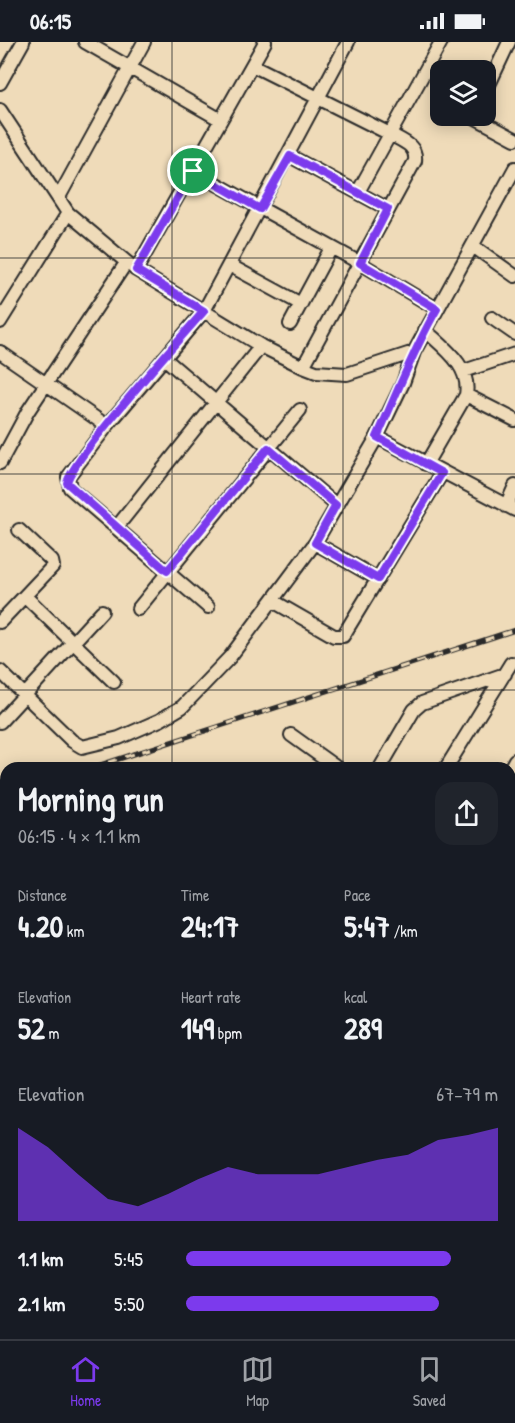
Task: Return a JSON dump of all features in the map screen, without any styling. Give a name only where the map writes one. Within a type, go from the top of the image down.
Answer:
[{"type":"street","points":[[0,83],[23,42]]},
{"type":"street","points":[[86,42],[221,120]]},
{"type":"street","points":[[59,197],[144,42]]},
{"type":"street","points":[[1,459],[45,384],[131,266],[193,171],[265,42]]},
{"type":"street","points":[[208,607],[67,483],[71,472],[107,426],[204,311],[290,156],[348,42]]},
{"type":"street","points":[[496,70],[509,42]]},
{"type":"street","points":[[358,192],[439,43]]},
{"type":"street","points":[[252,65],[390,134],[412,147],[416,154],[415,161],[303,368]]},
{"type":"street","points":[[0,110],[68,213],[131,266],[261,346],[303,368],[316,372],[347,374],[414,352]]},
{"type":"street","points":[[492,126],[515,139]]},
{"type":"street","points":[[290,156],[388,209]]},
{"type":"street","points":[[0,672],[72,741],[82,747],[120,738],[182,707],[230,657],[315,543],[377,437],[425,330],[515,168]]},
{"type":"street","points":[[193,171],[360,263],[437,309]]},
{"type":"street","points":[[0,322],[68,213]]},
{"type":"street","points":[[290,324],[331,248]]},
{"type":"street","points":[[466,258],[515,276]]},
{"type":"street","points":[[230,265],[301,304]]},
{"type":"street","points":[[492,318],[515,334]]},
{"type":"street","points":[[425,330],[464,371],[466,395],[426,464]]},
{"type":"street","points":[[116,528],[261,346]]},
{"type":"street","points":[[0,352],[107,426]]},
{"type":"street","points":[[464,371],[512,356]]},
{"type":"street","points":[[164,358],[336,505]]},
{"type":"street","points":[[466,395],[515,420]]},
{"type":"street","points":[[138,609],[300,410]]},
{"type":"street","points":[[377,437],[511,508],[515,486]]},
{"type":"street","points":[[273,601],[339,637],[347,631],[442,473]]},
{"type":"street","points":[[0,622],[53,566],[52,561],[20,530]]},
{"type":"street","points":[[315,543],[378,579]]},
{"type":"street","points":[[25,596],[114,682]]},
{"type":"street","points":[[0,722],[23,694],[102,611]]},
{"type":"street","points":[[384,762],[414,710],[422,702],[508,669],[450,762]]},
{"type":"street","points":[[291,735],[329,762]]},
{"type":"railway","points":[[109,762],[515,630]]},
{"type":"route","points":[[290,156],[388,209],[360,263],[437,309],[414,352],[403,383],[377,437],[442,473],[378,579],[315,543],[336,505],[268,448],[167,571],[67,483],[71,472],[107,426],[204,311],[136,270],[193,171],[260,209],[290,156]]}]
